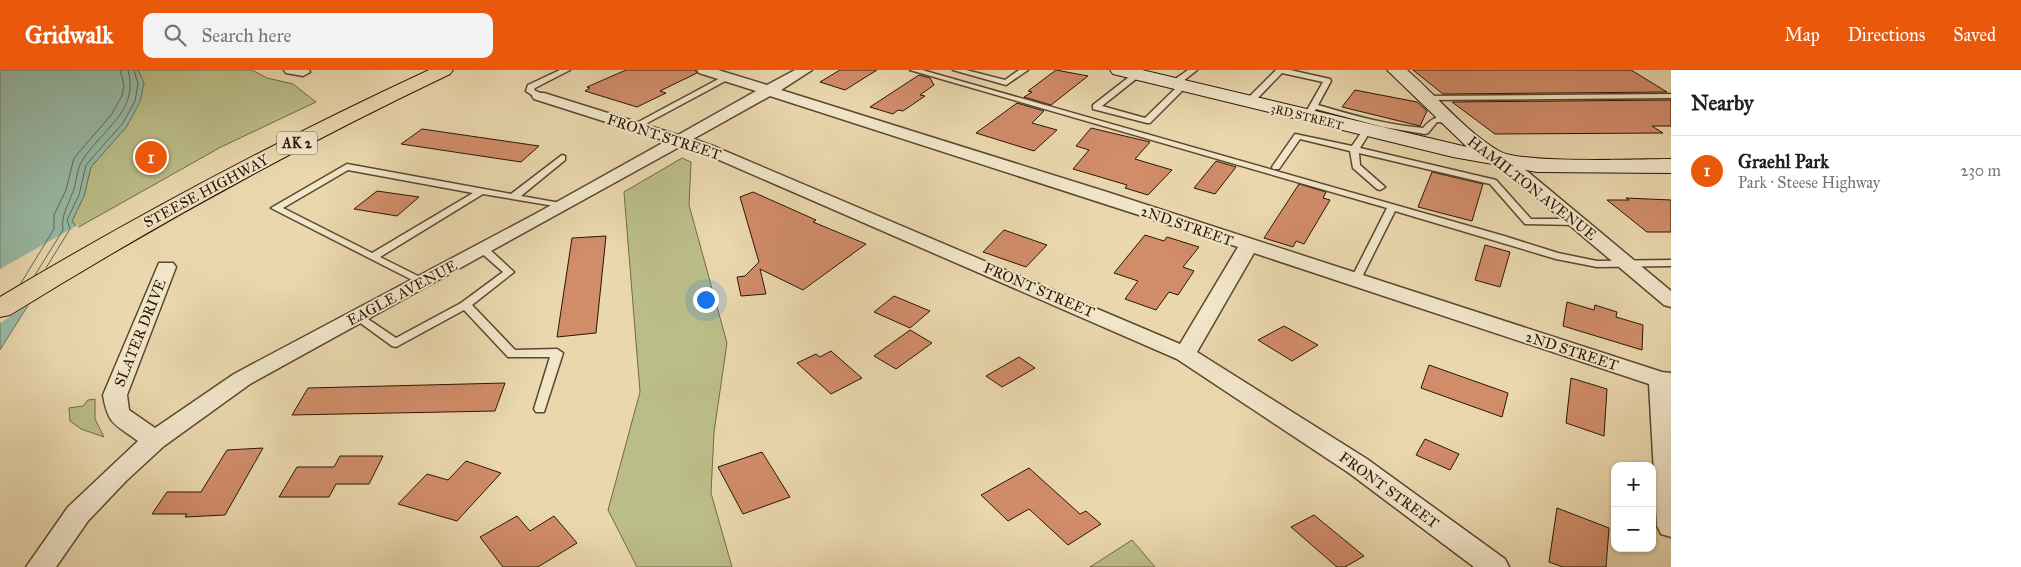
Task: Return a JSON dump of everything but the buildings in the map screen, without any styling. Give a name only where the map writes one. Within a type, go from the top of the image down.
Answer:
[{"type":"highway","name":"STEESE HIGHWAY","points":[[0,288],[162,194],[238,153],[408,70]]},
{"type":"highway","name":"STEESE HIGHWAY","points":[[0,309],[152,220],[386,97],[444,70]]},
{"type":"street","name":"2ND STREET","points":[[704,70],[1101,196],[1248,246],[1666,381]]},
{"type":"street","name":"EAGLE AVENUE","points":[[40,567],[78,514],[117,474],[155,440],[242,379],[563,206],[805,70]]},
{"type":"street","name":"HAMILTON AVENUE","points":[[1396,70],[1428,98],[1471,142],[1522,176],[1671,302]]},
{"type":"street","name":"3RD STREET","points":[[1128,72],[1183,80],[1249,102],[1309,111],[1366,132],[1496,158],[1537,165],[1671,166]]},
{"type":"street","name":"FRONT STREET","points":[[539,96],[677,141],[707,148],[1185,354],[1358,466],[1496,567]]},
{"type":"street","points":[[1185,354],[1248,246]]},
{"type":"street","name":"SLATER DRIVE","points":[[155,440],[118,414],[115,395],[166,267]]},
{"type":"street","points":[[1666,381],[1671,526]]},
{"type":"lane","points":[[539,96],[532,94],[530,91],[531,87],[566,70]]},
{"type":"lane","points":[[914,70],[1392,206],[1556,256],[1597,264],[1671,263]]},
{"type":"lane","points":[[957,70],[1006,83],[1024,70]]},
{"type":"lane","points":[[1249,102],[1280,70],[1327,81],[1309,111],[1425,131],[1435,119],[1450,121]]},
{"type":"lane","points":[[1128,72],[1096,107],[1147,121],[1183,80]]},
{"type":"lane","points":[[633,127],[727,78]]},
{"type":"lane","points":[[1428,98],[1671,96]]},
{"type":"lane","points":[[1366,132],[1354,150],[1356,166],[1380,187]]},
{"type":"lane","points":[[1276,167],[1298,136],[1354,150],[1420,163],[1493,182],[1528,222],[1576,222]]},
{"type":"lane","points":[[513,197],[562,158]]},
{"type":"lane","points":[[422,282],[276,208],[347,167],[563,206]]},
{"type":"lane","points":[[372,257],[482,191]]},
{"type":"lane","points":[[1355,281],[1392,206]]},
{"type":"lane","points":[[358,317],[396,342],[465,305],[509,272],[483,249]]},
{"type":"lane","points":[[465,305],[512,354],[557,353],[540,409]]},
{"type":"green space","points":[[138,70],[252,70],[267,78],[293,84],[316,102],[221,147],[77,228],[72,221],[84,196],[91,167],[127,126],[144,83]]},
{"type":"green space","points":[[682,158],[691,162],[689,205],[727,343],[714,432],[711,493],[732,567],[637,567],[608,510],[640,392],[624,192]]},
{"type":"green space","points":[[95,399],[95,419],[104,437],[81,429],[70,421],[69,408],[83,406],[88,400]]},
{"type":"green space","points":[[1132,540],[1155,567],[1090,567]]},
{"type":"water","points":[[0,70],[138,70],[144,83],[140,102],[127,126],[91,167],[84,196],[72,221],[77,228],[0,350]]},
{"type":"pier","points":[[78,225],[79,230],[34,302],[0,323],[0,269]]},
{"type":"place","name":"Graehl Park","points":[[151,157]]}]
